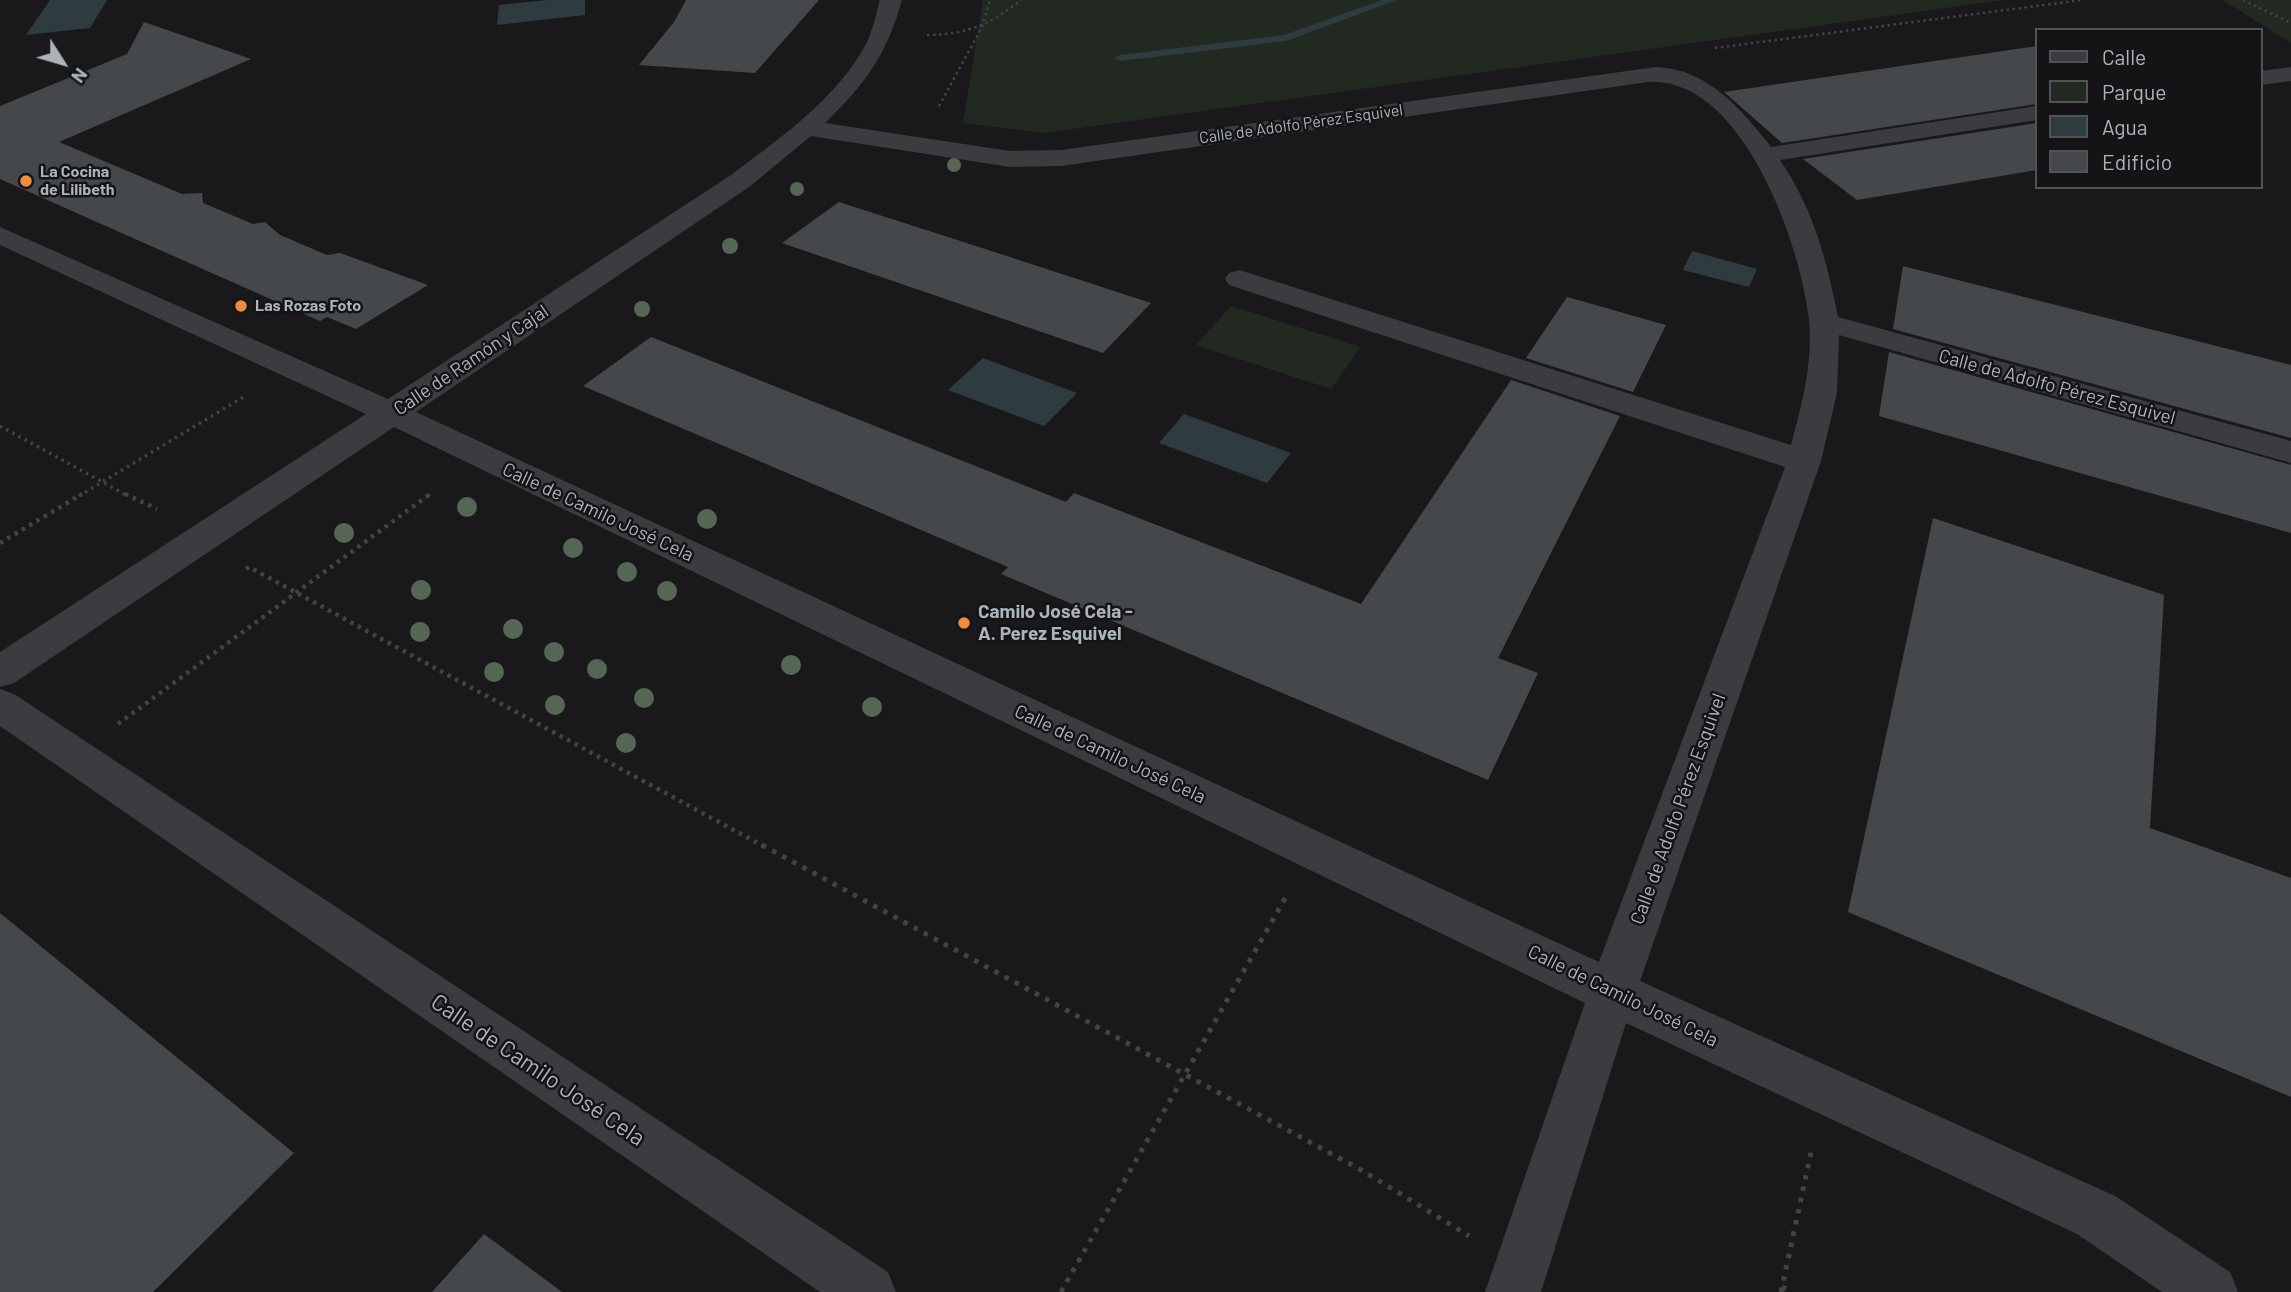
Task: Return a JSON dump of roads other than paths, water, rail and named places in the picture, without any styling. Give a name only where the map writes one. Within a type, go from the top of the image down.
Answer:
[{"type":"street","name":"Calle de Ramón y Cajal","points":[[0,672],[740,181],[806,128],[837,98],[878,42],[891,0]]},
{"type":"street","points":[[2263,78],[2291,74]]},
{"type":"street","name":"Calle de Adolfo Pérez Esquivel","points":[[806,128],[1010,159],[1061,158],[1607,81],[1668,75],[1704,88],[1727,109],[1766,155],[1794,202],[1814,261],[1824,323],[1821,393],[1804,461],[1613,990],[1517,1280]]},
{"type":"street","points":[[1766,155],[2036,113]]},
{"type":"street","name":"Calle de Camilo José Cela","points":[[0,235],[391,413],[1824,1092],[2096,1215],[2210,1292]]},
{"type":"street","points":[[1239,279],[1804,461]]},
{"type":"street","name":"Calle de Adolfo Pérez Esquivel","points":[[1824,323],[2291,452]]},
{"type":"street","name":"Calle de Camilo José Cela","points":[[0,705],[73,757],[868,1292]]},
{"type":"water","points":[[50,0],[107,0],[90,28],[26,35]]},
{"type":"water","points":[[547,0],[585,0],[585,15],[497,25],[499,5]]},
{"type":"water","points":[[1692,251],[1757,269],[1749,287],[1683,270]]},
{"type":"water","points":[[983,358],[1077,393],[1044,426],[948,390]]},
{"type":"water","points":[[1184,414],[1291,453],[1267,483],[1159,443]]},
{"type":"waterway","points":[[1120,58],[1286,38],[1392,0]]},
{"type":"place","name":"La Cocina de Lilibeth","points":[[26,181]]},
{"type":"place","name":"Las Rozas Foto","points":[[241,306]]},
{"type":"place","name":"Camilo José Cela - A. Perez Esquivel","points":[[964,623]]}]
